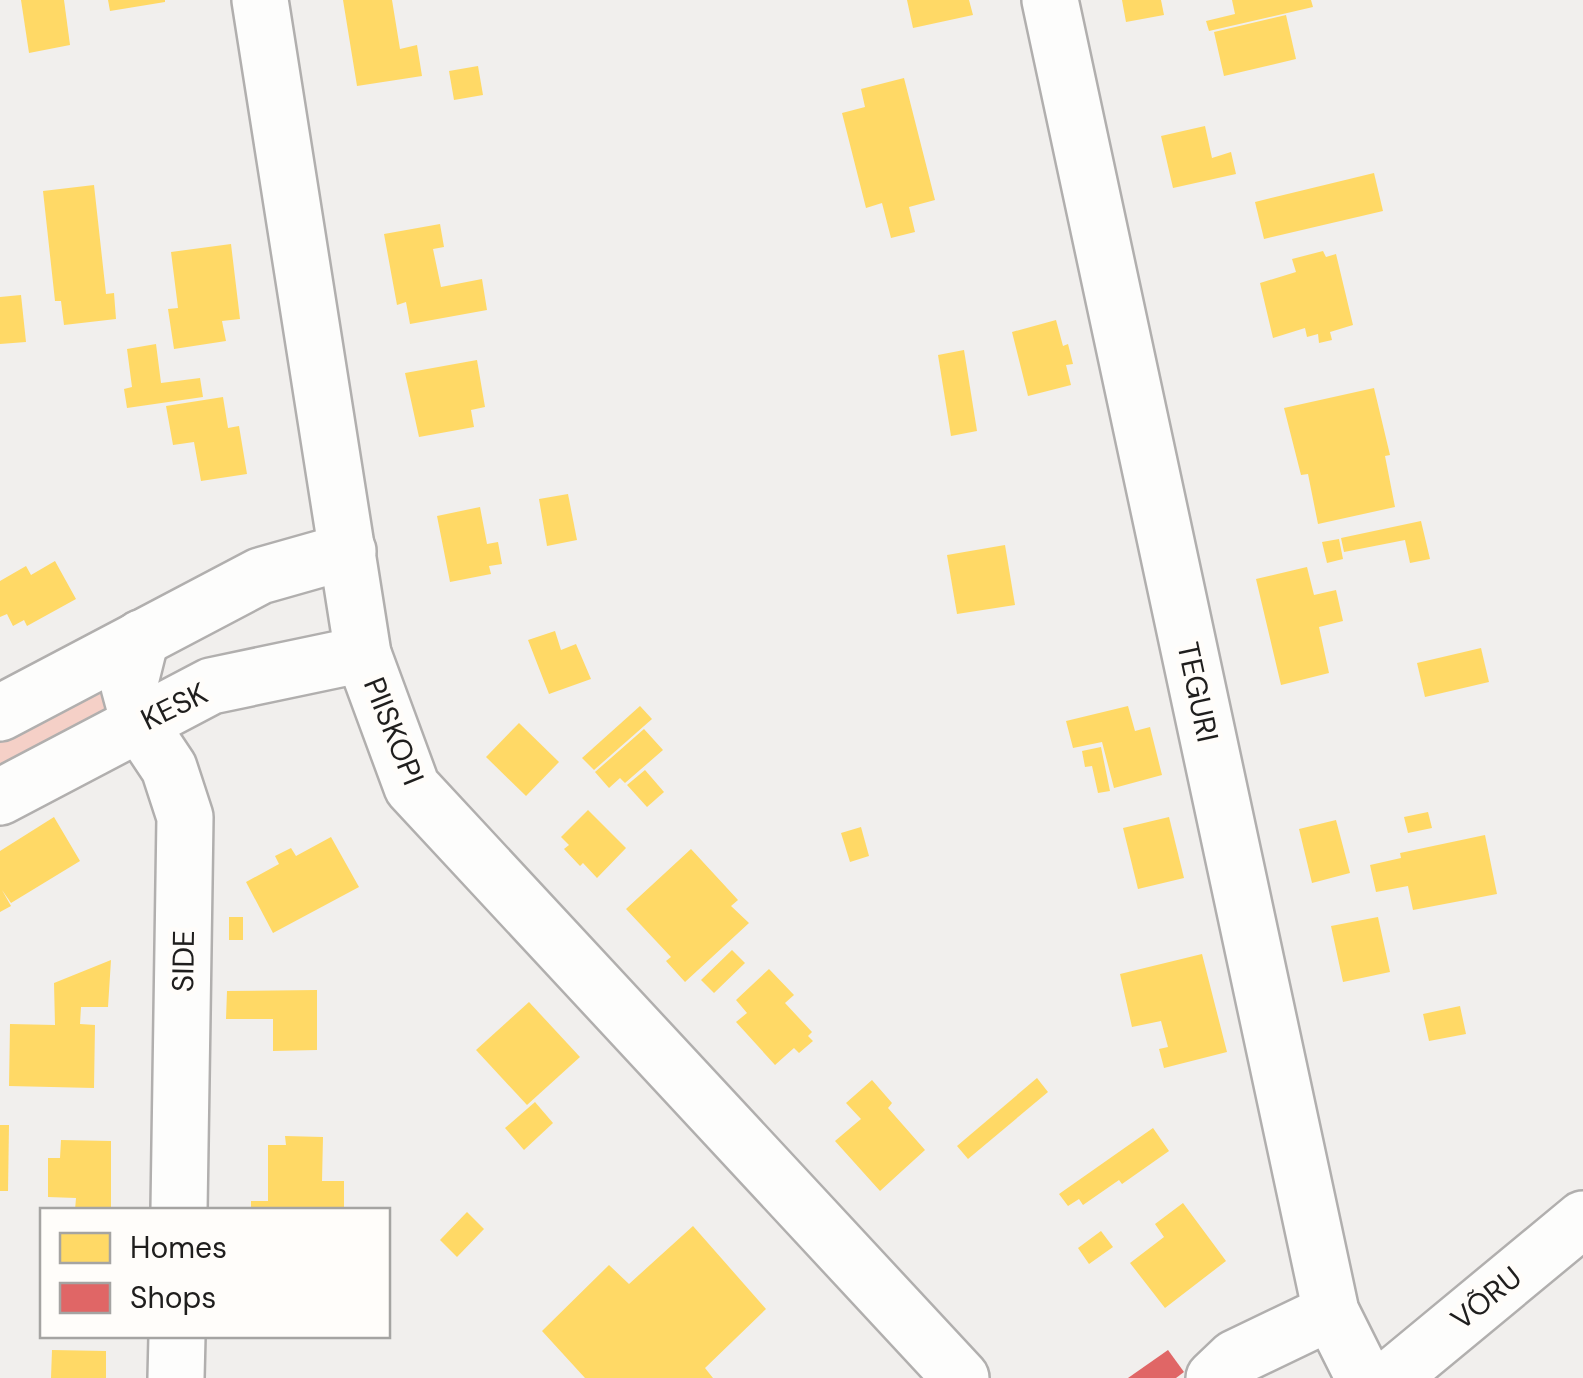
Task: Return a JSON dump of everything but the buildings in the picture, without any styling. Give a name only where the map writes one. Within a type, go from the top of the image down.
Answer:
[{"type":"street","name":"PIISKOPI","points":[[260,0],[363,654],[412,787],[961,1378]]},
{"type":"street","name":"TEGURI","points":[[1050,0],[1331,1312],[1364,1378]]},
{"type":"street","points":[[0,713],[260,576],[348,551]]},
{"type":"street","points":[[139,722],[129,686],[141,638]]},
{"type":"street","name":"KESK","points":[[0,797],[210,686],[363,654]]},
{"type":"street","name":"SIDE","points":[[139,722],[170,768],[185,817],[179,1208]]},
{"type":"street","name":"VÕRU","points":[[1390,1378],[1583,1219]]},
{"type":"street","points":[[1214,1378],[1235,1358],[1331,1312]]},
{"type":"street","points":[[176,1378],[177,1338]]},
{"type":"shaded area","points":[[115,652],[116,735],[0,797],[0,713]]}]
